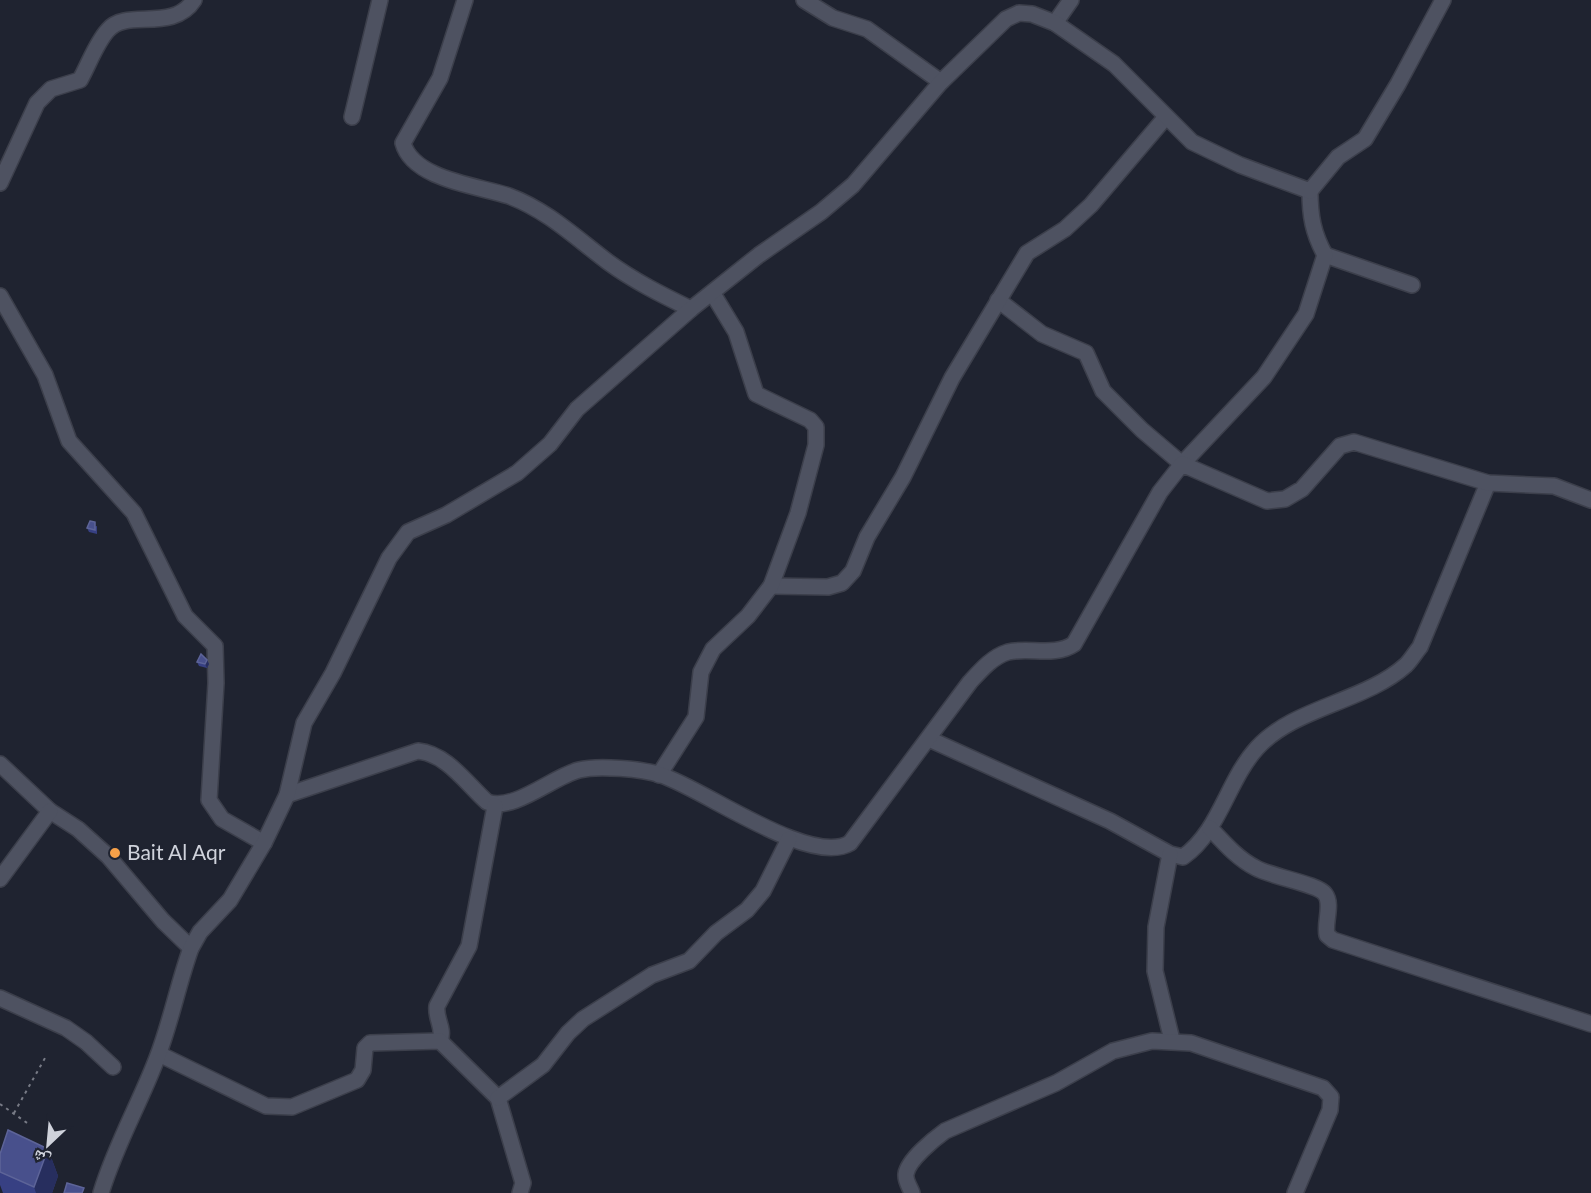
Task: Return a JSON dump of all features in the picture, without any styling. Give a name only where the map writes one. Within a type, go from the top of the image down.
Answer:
[{"type":"street","points":[[0,183],[37,103],[51,89],[80,80],[108,28],[121,22],[176,16],[194,0]]},
{"type":"street","points":[[352,117],[380,0]]},
{"type":"street","points":[[465,0],[440,78],[403,143],[405,149],[421,165],[448,179],[483,191],[507,195],[533,206],[638,283],[691,309]]},
{"type":"street","points":[[804,0],[833,18],[867,28],[941,82]]},
{"type":"street","points":[[1055,23],[1071,0]]},
{"type":"street","points":[[1412,285],[1325,255],[1310,219],[1310,191],[1338,158],[1365,139],[1398,84],[1443,0]]},
{"type":"street","points":[[101,1193],[118,1146],[140,1102],[159,1054],[191,948],[200,932],[230,900],[264,843],[287,795],[304,723],[333,673],[389,558],[408,532],[446,515],[517,473],[550,444],[577,409],[691,309],[853,185],[941,82],[1006,19],[1019,13],[1032,14],[1055,23],[1114,64],[1165,118],[1192,142],[1240,165],[1310,191]]},
{"type":"street","points":[[771,586],[828,587],[842,583],[853,571],[867,537],[903,477],[952,378],[1027,254],[1065,230],[1091,205],[1165,118]]},
{"type":"street","points":[[287,795],[418,751],[431,752],[442,759],[487,802],[495,806],[503,805],[581,769],[602,768],[659,775],[789,839],[833,849],[850,843],[970,682],[988,662],[1008,652],[1065,650],[1074,644],[1160,492],[1182,464],[1264,377],[1306,314],[1325,255]]},
{"type":"street","points":[[659,775],[696,717],[699,706],[699,683],[710,655],[723,638],[754,609],[771,586],[798,513],[818,436],[810,420],[756,394],[736,332],[713,294]]},
{"type":"street","points":[[0,296],[45,375],[69,441],[134,513],[185,616],[215,646],[216,682],[209,800],[222,819],[264,843]]},
{"type":"street","points":[[998,300],[1042,334],[1086,353],[1103,391],[1182,464],[1267,501],[1285,499],[1302,489],[1340,446],[1354,442],[1488,483],[1554,486],[1591,500]]},
{"type":"street","points":[[929,739],[1110,820],[1170,854],[1183,857],[1195,849],[1210,828],[1232,786],[1257,748],[1288,726],[1384,679],[1406,665],[1420,647],[1488,483]]},
{"type":"street","points":[[0,764],[50,811],[78,829],[108,856],[163,921],[191,948]]},
{"type":"street","points":[[440,1041],[442,1031],[436,1014],[437,1006],[469,946],[495,806]]},
{"type":"street","points":[[0,879],[50,811]]},
{"type":"street","points":[[1210,828],[1235,854],[1256,868],[1285,880],[1316,887],[1325,893],[1329,901],[1325,926],[1327,935],[1333,940],[1591,1024]]},
{"type":"street","points":[[498,1098],[543,1065],[583,1018],[652,975],[689,961],[716,933],[747,910],[763,891],[789,839]]},
{"type":"street","points":[[1170,854],[1156,927],[1155,971],[1172,1040]]},
{"type":"street","points":[[0,998],[66,1028],[86,1042],[113,1067]]},
{"type":"street","points":[[912,1193],[906,1180],[906,1172],[933,1140],[945,1131],[1056,1083],[1113,1051],[1132,1045],[1172,1040],[1191,1043],[1323,1088],[1331,1097],[1330,1110],[1296,1193]]},
{"type":"street","points":[[159,1054],[266,1106],[279,1108],[298,1105],[357,1080],[363,1070],[365,1048],[370,1043],[440,1041],[498,1098],[523,1184],[520,1193]]},
{"type":"path","points":[[14,1113],[45,1058]]},
{"type":"path","points":[[0,1104],[30,1125]]},
{"type":"building","points":[[90,521],[95,522],[95,530],[87,528]]},
{"type":"building","points":[[201,654],[207,660],[205,664],[197,662]]},
{"type":"building","points":[[8,1130],[48,1149],[34,1187],[0,1172],[0,1154]]},
{"type":"building","points":[[67,1183],[84,1188],[82,1193],[64,1193]]},
{"type":"place","name":"Bait Al Aqr","points":[[115,853]]}]
